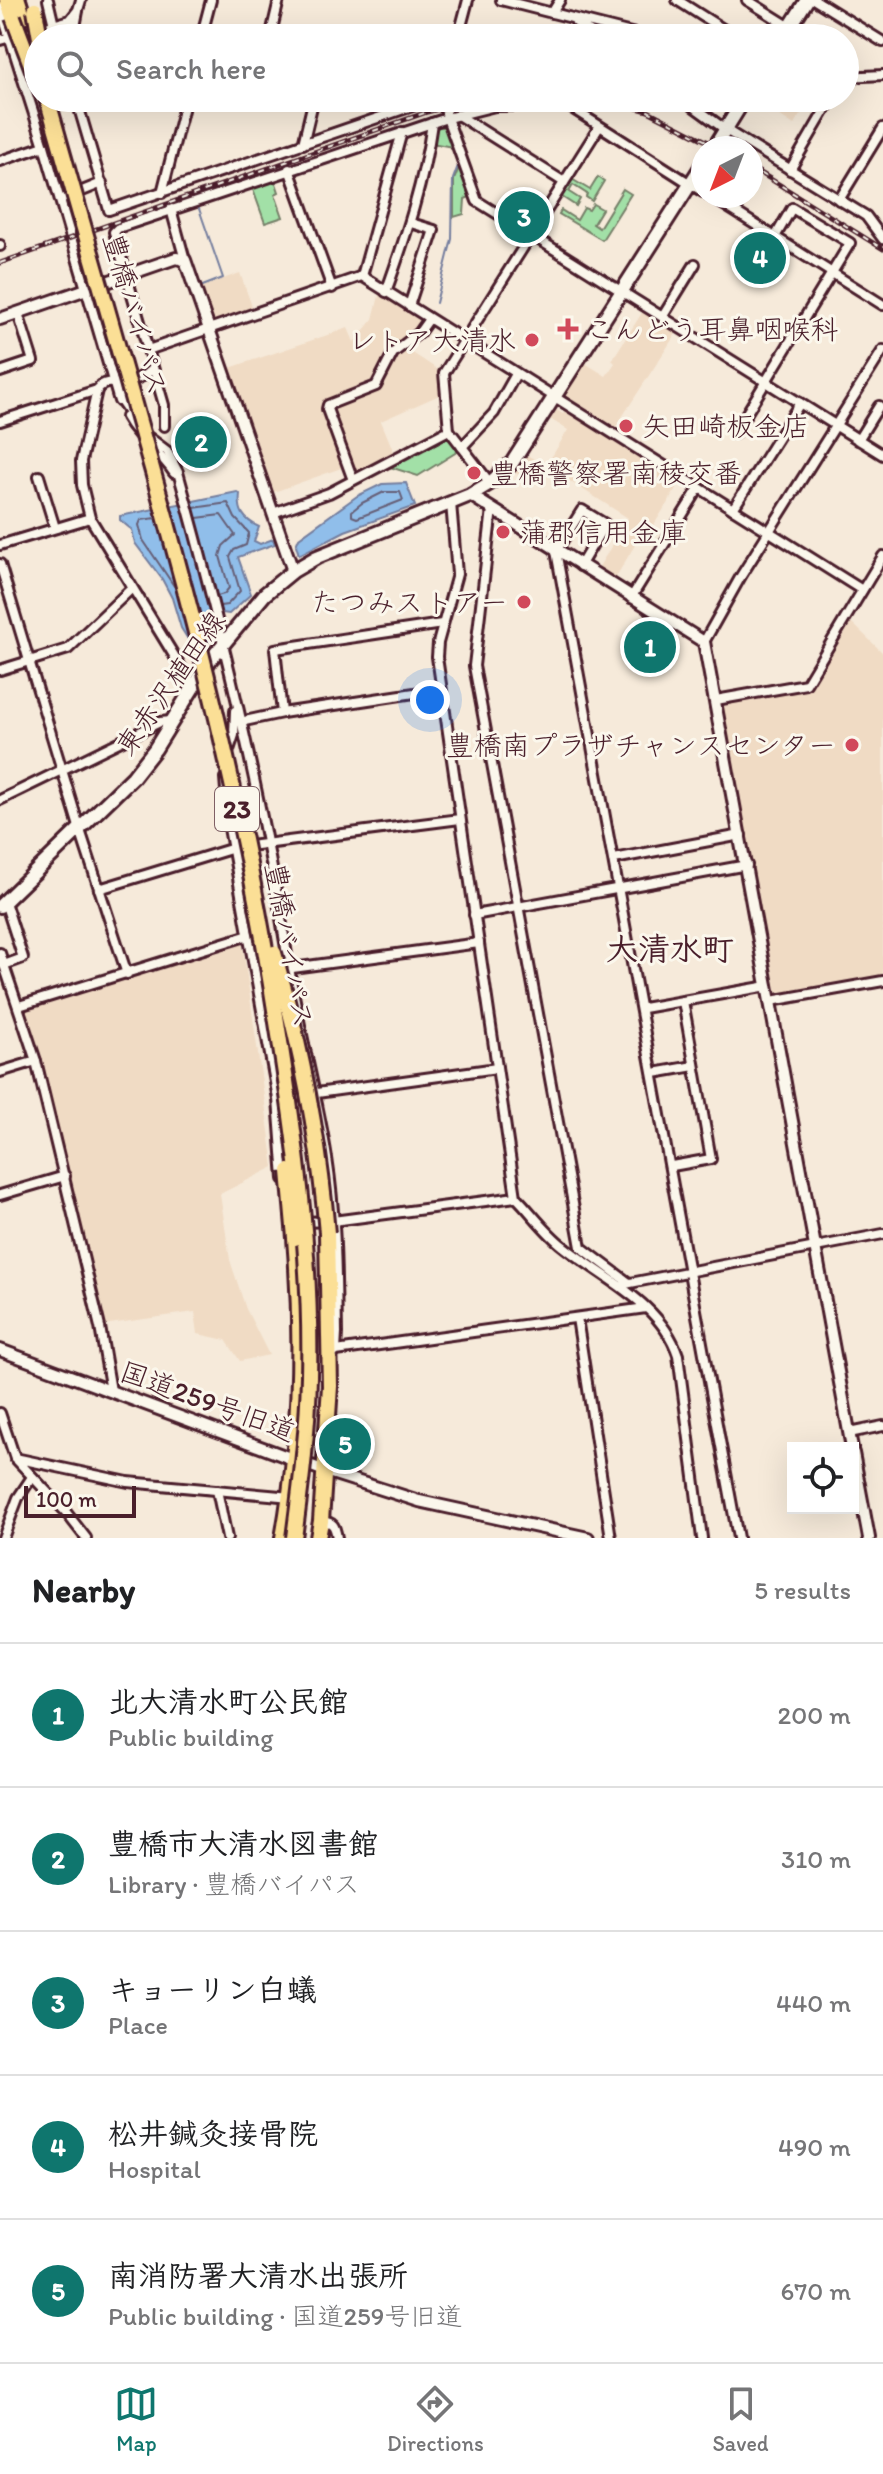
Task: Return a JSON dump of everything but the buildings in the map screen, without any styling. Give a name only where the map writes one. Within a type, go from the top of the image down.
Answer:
[{"type":"highway","points":[[7,0],[26,11]]},
{"type":"highway","points":[[18,0],[26,11]]},
{"type":"highway","name":"豊橋バイパス","points":[[47,112],[52,144],[173,537],[210,685],[264,934],[303,1203],[308,1289],[309,1377],[302,1482],[294,1538]]},
{"type":"highway","name":"23","points":[[252,876],[293,1018],[330,1227],[333,1354],[318,1538]]},
{"type":"highway","name":"23","points":[[283,1538],[295,1459],[300,1354],[295,1238],[283,1101],[286,1079]]},
{"type":"main road","points":[[791,24],[807,0]]},
{"type":"main road","points":[[722,136],[737,112]]},
{"type":"main road","name":"東赤沢植田線","points":[[3,904],[133,777],[155,749],[192,685],[223,641],[265,594],[293,571],[317,557],[470,495],[490,483],[518,456],[690,184]]},
{"type":"street","points":[[48,0],[54,24]]},
{"type":"street","points":[[76,24],[81,0]]},
{"type":"street","points":[[205,24],[211,0]]},
{"type":"street","points":[[273,24],[279,0]]},
{"type":"street","points":[[462,24],[468,0]]},
{"type":"street","points":[[501,0],[594,24]]},
{"type":"street","points":[[552,13],[560,0]]},
{"type":"street","points":[[677,0],[715,24]]},
{"type":"street","points":[[747,0],[776,24]]},
{"type":"street","points":[[815,0],[854,24]]},
{"type":"street","points":[[0,7],[24,72]]},
{"type":"street","points":[[57,24],[70,20],[78,10]]},
{"type":"street","points":[[570,18],[578,24]]},
{"type":"street","points":[[859,27],[883,42]]},
{"type":"street","points":[[0,40],[24,32]]},
{"type":"street","points":[[859,76],[883,75]]},
{"type":"street","points":[[40,112],[52,144],[60,200],[118,397],[142,433],[171,456],[178,472],[223,641],[269,843],[289,969],[316,1092],[328,1162],[330,1227]]},
{"type":"street","points":[[80,112],[109,210],[396,112]]},
{"type":"street","points":[[162,193],[182,112]]},
{"type":"street","points":[[303,144],[311,112]]},
{"type":"street","points":[[446,112],[477,201],[883,455]]},
{"type":"street","points":[[164,426],[164,405],[114,232],[118,228],[289,169],[470,112]]},
{"type":"street","points":[[577,112],[690,184]]},
{"type":"street","points":[[701,112],[866,216],[883,239]]},
{"type":"street","points":[[790,170],[824,112]]},
{"type":"street","points":[[458,115],[564,182]]},
{"type":"street","points":[[386,292],[411,223],[427,160],[432,123]]},
{"type":"street","points":[[490,483],[449,430],[444,373],[599,127]]},
{"type":"street","points":[[839,200],[883,128]]},
{"type":"street","points":[[362,276],[402,132]]},
{"type":"street","points":[[0,161],[52,144]]},
{"type":"street","points":[[289,169],[332,288]]},
{"type":"street","points":[[60,200],[102,183]]},
{"type":"street","points":[[729,208],[883,305]]},
{"type":"street","points":[[734,434],[850,243],[792,208],[775,237]]},
{"type":"street","points":[[171,209],[208,329],[293,571]]},
{"type":"street","points":[[409,306],[434,230],[411,223]]},
{"type":"street","points":[[0,319],[176,258],[185,260]]},
{"type":"street","points":[[663,316],[695,264]]},
{"type":"street","points":[[148,350],[362,276]]},
{"type":"street","points":[[362,276],[862,590]]},
{"type":"street","points":[[0,372],[33,361],[18,313]]},
{"type":"street","points":[[353,480],[328,405],[376,386],[393,353],[419,333],[429,319]]},
{"type":"street","points":[[851,1442],[704,642],[769,532],[882,354]]},
{"type":"street","points":[[0,421],[97,390],[104,384],[113,382],[121,386],[152,369]]},
{"type":"street","points":[[462,447],[494,413],[516,374]]},
{"type":"street","points":[[97,390],[81,461],[82,485],[90,518],[192,685]]},
{"type":"street","points":[[733,509],[800,403]]},
{"type":"street","points":[[858,440],[879,406]]},
{"type":"street","points":[[273,513],[329,493],[449,430]]},
{"type":"street","points":[[39,476],[55,528]]},
{"type":"street","points":[[631,598],[699,488]]},
{"type":"street","points":[[470,495],[704,642]]},
{"type":"street","points":[[451,503],[457,574],[437,650],[516,1197],[561,1245],[626,1286],[883,1234]]},
{"type":"street","points":[[492,509],[474,666],[581,1247],[626,1286],[666,1329],[678,1355],[702,1538]]},
{"type":"street","points":[[580,566],[605,524],[582,510],[556,551],[643,1008],[738,1538]]},
{"type":"street","points":[[0,545],[90,518]]},
{"type":"street","points":[[716,700],[806,684],[881,562]]},
{"type":"street","points":[[0,564],[127,974]]},
{"type":"street","points":[[0,670],[68,649],[132,588]]},
{"type":"street","points":[[282,713],[275,649],[442,624]]},
{"type":"street","points":[[240,722],[441,689]]},
{"type":"street","points":[[234,694],[234,735],[225,766],[227,810],[278,1099],[293,1322],[300,1354]]},
{"type":"street","points":[[0,800],[160,722],[172,721]]},
{"type":"street","points":[[99,889],[234,848],[460,819]]},
{"type":"street","points":[[614,859],[741,835]]},
{"type":"street","points":[[474,915],[747,865]]},
{"type":"street","points":[[3,904],[23,958],[4,965]]},
{"type":"street","points":[[19,1006],[249,935]]},
{"type":"street","points":[[256,972],[479,943]]},
{"type":"street","points":[[0,953],[36,1061],[100,1327],[111,1391]]},
{"type":"street","points":[[771,1001],[883,981]]},
{"type":"street","points":[[643,1008],[768,986]]},
{"type":"street","points":[[672,1166],[711,1159],[683,1001]]},
{"type":"street","points":[[0,1072],[36,1061]]},
{"type":"street","points":[[654,1073],[694,1066]]},
{"type":"street","points":[[278,1099],[497,1068]]},
{"type":"street","points":[[0,1195],[65,1176]]},
{"type":"street","points":[[287,1222],[330,1227],[516,1197]]},
{"type":"street","points":[[333,1354],[646,1308]]},
{"type":"street","points":[[577,1318],[611,1538]]},
{"type":"street","name":"国道259号旧道","points":[[0,1350],[325,1471],[419,1501],[588,1538]]},
{"type":"street","points":[[0,1413],[15,1458],[86,1538]]},
{"type":"street","points":[[849,1433],[883,1426]]},
{"type":"street","points":[[15,1458],[128,1482],[291,1497]]},
{"type":"street","points":[[2,1537],[18,1498],[32,1477]]},
{"type":"street","points":[[859,1486],[869,1538]]},
{"type":"street","points":[[217,1490],[227,1538]]},
{"type":"street","points":[[321,1521],[335,1526],[337,1538]]},
{"type":"shaded area","points":[[774,112],[802,112],[794,125]]},
{"type":"shaded area","points":[[240,273],[254,312],[214,326],[200,287]]},
{"type":"shaded area","points":[[380,292],[424,320],[419,329],[390,351],[374,383],[323,402],[344,467],[271,493],[227,369],[348,328],[354,342],[373,319]]},
{"type":"shaded area","points":[[645,308],[679,329],[613,431],[563,399],[585,363],[606,376],[615,363],[612,360]]},
{"type":"shaded area","points":[[405,348],[443,373],[444,393],[381,421],[395,455],[357,473],[353,470],[332,406],[381,388],[399,352]]},
{"type":"shaded area","points":[[567,407],[682,480],[650,531],[645,528],[613,582],[596,572],[628,518],[546,466],[568,430],[550,419],[555,409],[563,414]]},
{"type":"shaded area","points":[[527,455],[546,466],[534,484],[514,472]]},
{"type":"shaded area","points":[[849,620],[883,653],[883,975],[777,995],[721,704],[806,690]]},
{"type":"shaded area","points":[[242,941],[274,1167],[220,1194],[230,1260],[246,1309],[269,1355],[240,1361],[226,1340],[198,1334],[195,1312],[102,1325],[23,1011]]},
{"type":"green space","points":[[438,126],[448,128],[452,147],[432,143]]},
{"type":"green space","points":[[460,165],[472,196],[465,199],[464,214],[454,217],[454,180]]},
{"type":"green space","points":[[274,177],[279,192],[275,194],[283,217],[265,223],[251,184]]},
{"type":"green space","points":[[598,177],[604,181],[592,201],[573,185],[569,192],[580,199],[576,206],[559,195],[570,178],[590,190]]},
{"type":"green space","points":[[623,189],[631,194],[602,240],[559,214],[561,210],[577,220],[584,208],[589,210],[593,204],[602,209],[593,224],[599,228]]},
{"type":"green space","points":[[447,434],[460,450],[418,476],[390,467],[396,460]]},
{"type":"water","points":[[406,483],[415,506],[345,531],[299,555],[296,545],[299,538],[357,496],[382,484]]},
{"type":"water","points":[[237,492],[243,514],[259,527],[254,541],[260,544],[273,539],[275,544],[238,557],[251,594],[229,614],[222,613],[211,623],[214,634],[202,648],[194,649],[181,628],[172,598],[162,579],[135,543],[132,530],[120,520],[120,516]]},
{"type":"waterway","points":[[436,303],[452,239],[453,179],[459,163]]},
{"type":"waterway","points":[[197,203],[223,278],[200,287],[214,325]]},
{"type":"waterway","points":[[587,1414],[590,1434]]},
{"type":"waterway","points":[[592,1444],[598,1490]]},
{"type":"waterway","points":[[599,1497],[605,1533]]},
{"type":"railway","points":[[0,263],[427,112]]},
{"type":"railway","points":[[650,112],[697,136]]},
{"type":"railway","points":[[763,174],[883,249]]},
{"type":"place","name":"キョーリン白蟻","points":[[524,217]]},
{"type":"place","name":"松井鍼灸接骨院","points":[[760,258]]},
{"type":"place","name":"こんどう耳鼻咽喉科","points":[[568,329]]},
{"type":"place","name":"レトア大清水","points":[[532,340]]},
{"type":"place","name":"矢田崎板金店","points":[[626,426]]},
{"type":"place","name":"豊橋市大清水図書館","points":[[201,442]]},
{"type":"place","name":"豊橋警察署南稜交番","points":[[474,473]]},
{"type":"place","name":"蒲郡信用金庫","points":[[503,532]]},
{"type":"place","name":"たつみストアー","points":[[524,602]]},
{"type":"place","name":"北大清水町公民館","points":[[650,647]]},
{"type":"place","name":"豊橋南プラザチャンスセンター","points":[[852,745]]},
{"type":"place","name":"南消防署大清水出張所","points":[[345,1444]]},
{"type":"district","name":"大清水町","points":[[670,949]]}]
